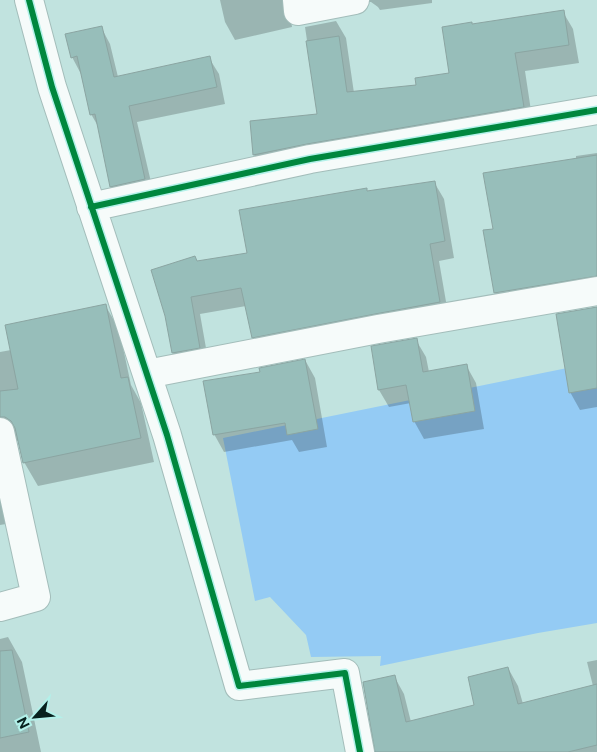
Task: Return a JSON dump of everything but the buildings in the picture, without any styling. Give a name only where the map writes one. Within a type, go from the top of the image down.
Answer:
[{"type":"street","points":[[29,0],[52,87],[167,435],[240,686],[345,673],[360,752]]},
{"type":"street","points":[[297,0],[298,11],[355,0]]},
{"type":"street","points":[[92,207],[310,159],[597,110]]},
{"type":"street","points":[[147,374],[388,327],[597,291]]},
{"type":"street","points":[[0,432],[36,597],[0,607]]},
{"type":"water","points":[[597,362],[597,623],[538,633],[380,666],[381,656],[311,657],[306,635],[270,597],[255,601],[223,438]]},
{"type":"cycle path","points":[[29,0],[52,87],[167,435],[239,686],[345,673],[360,752]]},
{"type":"cycle path","points":[[91,207],[310,159],[597,110]]}]
